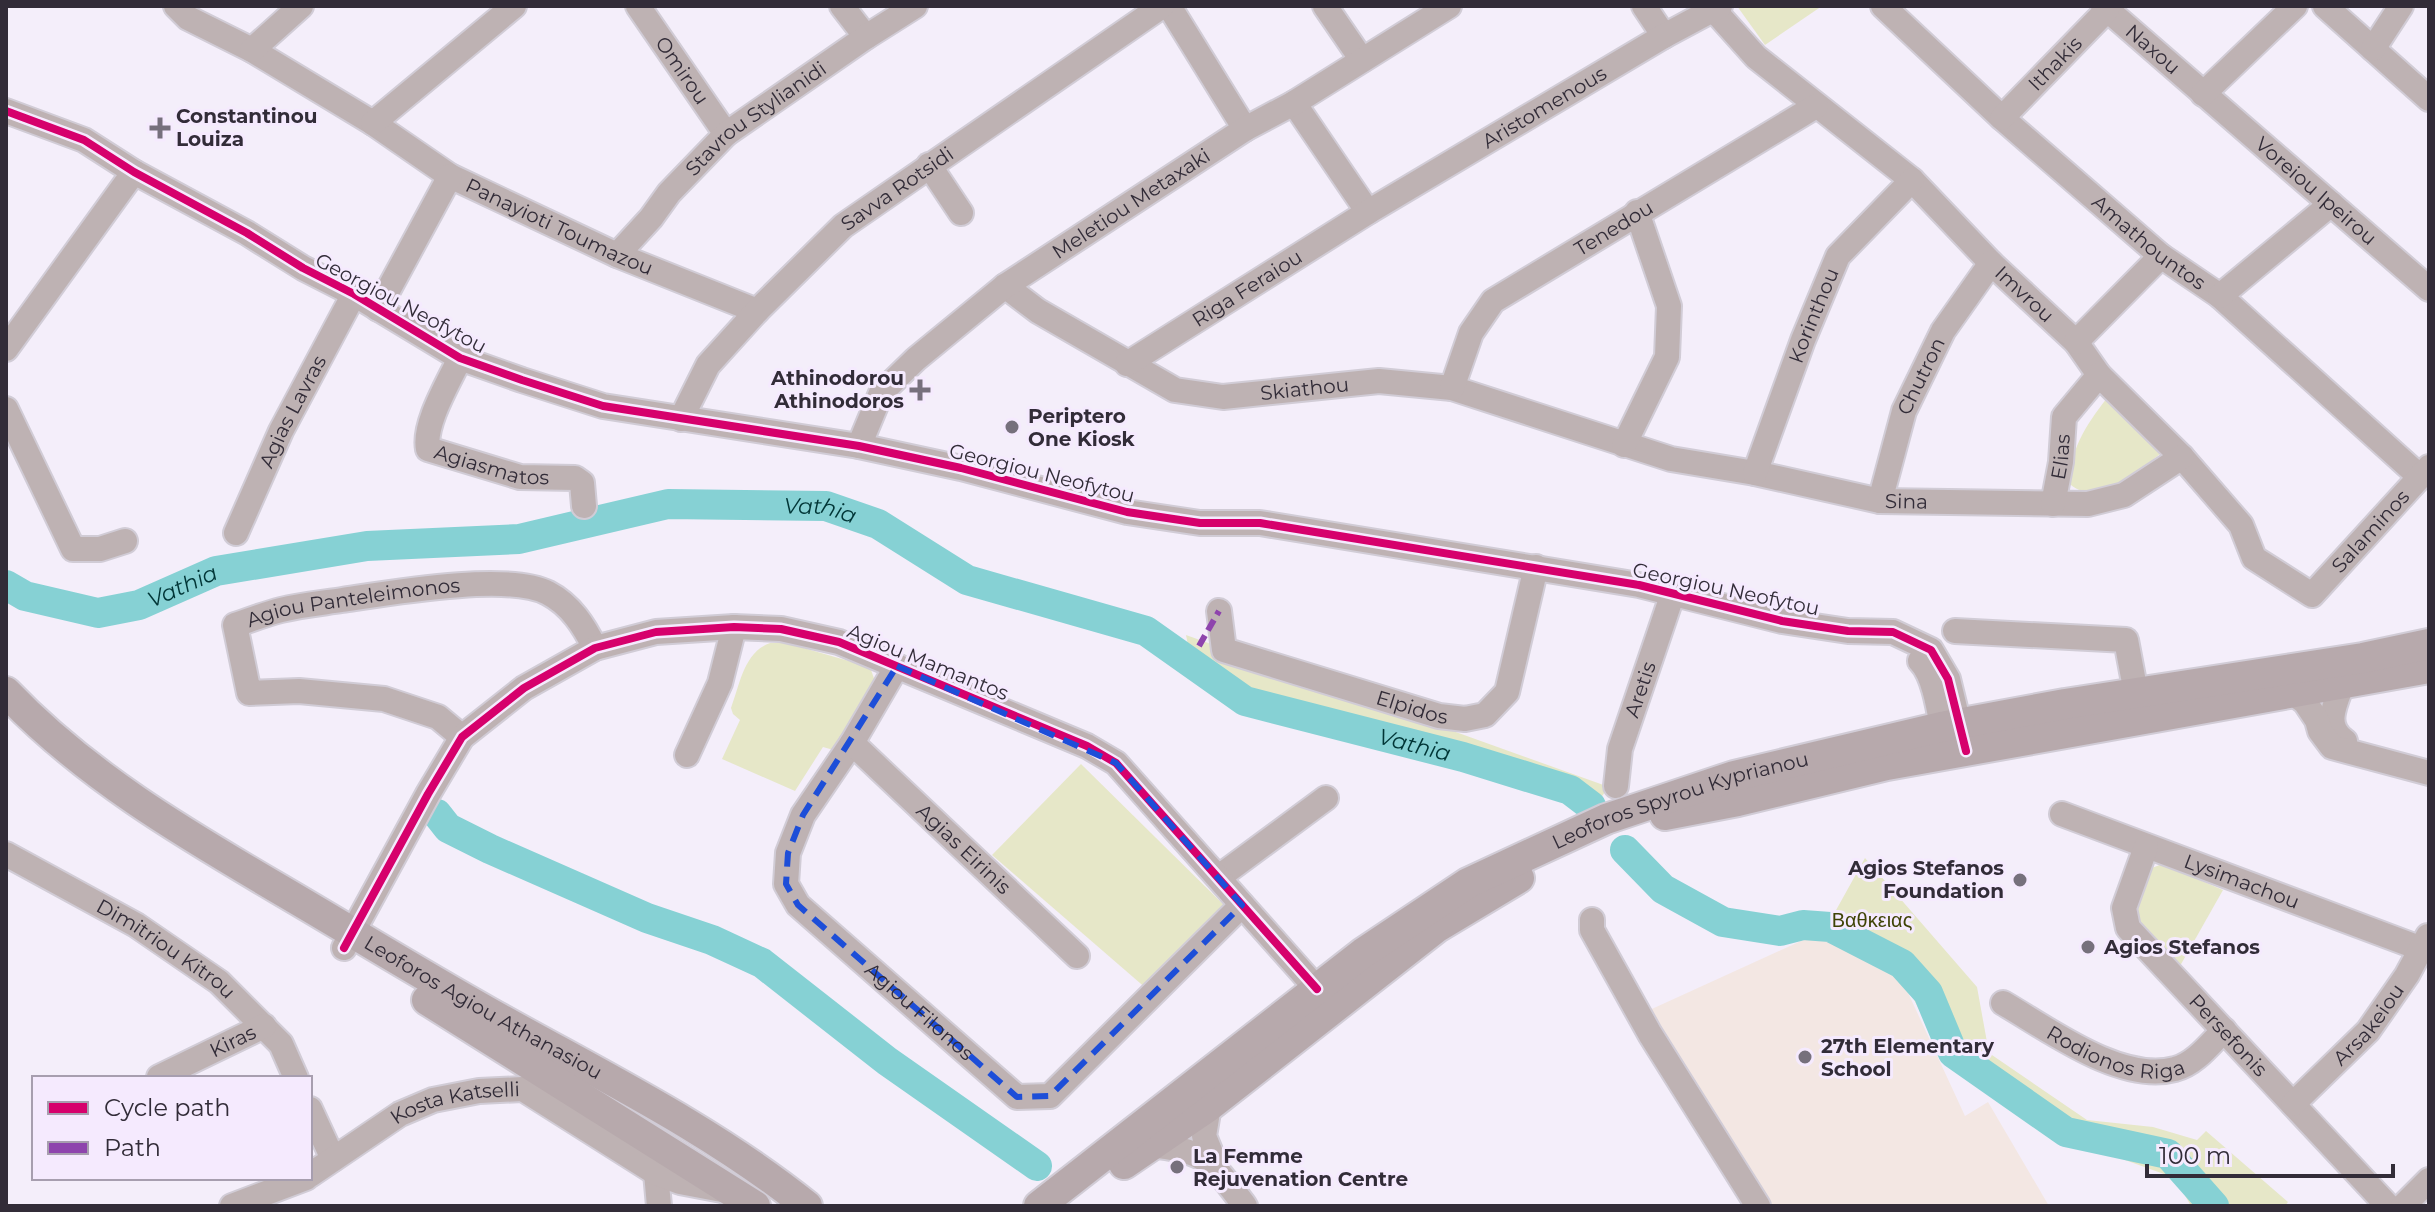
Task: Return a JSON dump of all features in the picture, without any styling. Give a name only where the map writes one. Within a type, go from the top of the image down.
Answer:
[{"type":"main road","name":"Leoforos Spyrou Kyprianou","points":[[1067,1196],[1209,1106],[1436,928],[1508,884],[1584,845],[1649,819],[1887,765],[1953,739],[2136,693],[2338,662],[2429,644]]},
{"type":"main road","name":"Leoforos Spyrou Kyprianou","points":[[1067,1196],[1363,953],[1468,883],[1606,819],[1734,776],[1953,739],[2294,694],[2429,668]]},
{"type":"main road","name":"Leoforos Agiou Athanasiou","points":[[6,692],[65,749],[125,794],[745,1199]]},
{"type":"main road","name":"Leoforos Agiou Athanasiou","points":[[6,714],[78,778],[129,815],[348,940],[641,1096],[729,1149],[807,1206]]},
{"type":"street","name":"Panayioti Toumazou","points":[[176,6],[188,18],[252,50],[373,123],[450,176],[617,255],[757,311]]},
{"type":"street","points":[[252,50],[301,6]]},
{"type":"street","points":[[373,123],[514,6]]},
{"type":"street","name":"Omirou","points":[[638,6],[726,134]]},
{"type":"street","points":[[842,6],[866,37]]},
{"type":"street","name":"Stavrou Stylianidi","points":[[617,255],[669,193],[726,134],[915,6]]},
{"type":"street","name":"Savva Rotsidi","points":[[681,419],[708,365],[757,311],[843,226],[1162,6]]},
{"type":"street","points":[[1169,6],[1245,129]]},
{"type":"street","points":[[1325,6],[1362,60]]},
{"type":"street","name":"Meletiou Metaxaki","points":[[859,446],[881,393],[916,359],[1005,286],[1245,129],[1294,103],[1449,6]]},
{"type":"street","points":[[1644,6],[1664,36]]},
{"type":"street","name":"Amathountos","points":[[1883,6],[2002,118],[2161,256],[2220,296],[2424,472]]},
{"type":"street","points":[[2203,94],[2295,6]]},
{"type":"street","points":[[2325,6],[2429,99]]},
{"type":"street","points":[[2373,49],[2401,6]]},
{"type":"street","name":"Aristomenous","points":[[1368,212],[1664,36],[1717,8]]},
{"type":"street","name":"Imvrou","points":[[1717,8],[1756,57],[1912,180],[1991,263],[2076,342],[2099,375],[2182,457],[2241,525],[2254,558],[2312,595]]},
{"type":"street","name":"Ithakis","points":[[2002,118],[2105,8]]},
{"type":"street","name":"Naxou","points":[[2105,8],[2203,94]]},
{"type":"street","name":"Voreiou Ipeirou","points":[[2203,94],[2429,289]]},
{"type":"street","points":[[1294,103],[1368,212]]},
{"type":"street","name":"Tenedou","points":[[1452,388],[1471,333],[1493,301],[1816,106]]},
{"type":"street","name":"Georgiou Neofytou","points":[[6,111],[84,140],[134,172],[354,294],[460,358],[603,406],[859,446],[961,468],[1127,512],[1200,523],[1260,523],[1337,538],[1536,567],[1673,593],[1782,621],[1848,631],[1893,632],[1931,650],[1948,679],[1953,739]]},
{"type":"street","points":[[929,165],[961,213]]},
{"type":"street","points":[[6,349],[134,172]]},
{"type":"street","points":[[378,309],[450,176]]},
{"type":"street","name":"Korinthou","points":[[1755,473],[1803,340],[1838,256],[1912,180]]},
{"type":"street","points":[[2220,296],[2331,204]]},
{"type":"street","name":"Riga Feraiou","points":[[1127,364],[1368,212]]},
{"type":"street","points":[[1624,445],[1667,357],[1669,306],[1637,212]]},
{"type":"street","points":[[2076,342],[2161,256]]},
{"type":"street","name":"Chutron","points":[[1880,501],[1904,411],[1943,331],[1991,263]]},
{"type":"street","name":"Skiathou","points":[[1005,286],[1038,311],[1175,390],[1223,397],[1379,381],[1452,388],[1624,445]]},
{"type":"street","name":"Agias Lavras","points":[[236,533],[281,431],[354,294]]},
{"type":"street","name":"Agiasmatos","points":[[460,358],[430,423],[425,438],[428,449],[520,477],[575,478],[582,483],[584,506]]},
{"type":"street","name":"Elias","points":[[2053,504],[2061,462],[2064,417],[2099,375]]},
{"type":"street","points":[[6,409],[73,549],[100,549],[125,541]]},
{"type":"street","name":"Sina","points":[[1624,445],[1671,459],[1755,473],[1880,501],[2088,504],[2124,495],[2182,457]]},
{"type":"street","name":"Salaminos","points":[[2312,595],[2424,472]]},
{"type":"street","name":"Elpidos","points":[[1219,611],[1224,650],[1439,716],[1465,719],[1485,715],[1507,692],[1536,567]]},
{"type":"street","name":"Agiou Panteleimonos","points":[[462,737],[438,717],[384,699],[299,691],[249,693],[235,625],[283,609],[393,592],[468,585],[518,585],[546,592],[566,605],[583,625],[595,648]]},
{"type":"street","name":"Aretis","points":[[1616,786],[1620,749],[1673,593]]},
{"type":"street","points":[[687,755],[720,683],[734,627]]},
{"type":"street","name":"Agiou Mamantos","points":[[348,940],[462,737],[524,688],[595,648],[656,632],[734,627],[781,629],[839,642],[1087,746],[1116,763],[1317,989]]},
{"type":"street","name":"Georgiou Neofytou","points":[[1848,631],[1914,655],[1927,668],[1953,739]]},
{"type":"street","points":[[1955,631],[2126,640],[2136,693]]},
{"type":"street","name":"Agiou Filonos","points":[[897,666],[852,743],[803,815],[788,853],[786,884],[798,905],[1017,1097],[1050,1096],[1242,905]]},
{"type":"street","points":[[2342,685],[2333,709],[2334,731],[2362,755]]},
{"type":"street","points":[[2294,694],[2305,702],[2332,747],[2429,773]]},
{"type":"street","name":"Agias Eirinis","points":[[852,743],[1077,956]]},
{"type":"street","points":[[1219,877],[1326,798]]},
{"type":"street","name":"Lysimachou","points":[[2062,814],[2146,847],[2425,942]]},
{"type":"street","name":"Persefonis","points":[[2146,847],[2124,908],[2128,928],[2388,1206]]},
{"type":"street","name":"Dimitriou Kitrou","points":[[6,854],[136,925],[219,982],[281,1044],[295,1076]]},
{"type":"street","points":[[1592,920],[1592,930],[1650,1034],[1758,1206]]},
{"type":"street","name":"Arsakeiou","points":[[2293,1104],[2368,1031],[2425,942]]},
{"type":"street","name":"Rodionos Riga","points":[[2003,1003],[2097,1057],[2150,1073],[2180,1068],[2224,1030]]},
{"type":"street","name":"Kiras","points":[[161,1076],[264,1026]]},
{"type":"street","name":"Kosta Katselli","points":[[312,1173],[400,1114],[433,1100],[479,1091],[523,1089],[656,1173],[745,1199]]},
{"type":"street","points":[[1209,1106],[1204,1136],[1220,1173]]},
{"type":"street","points":[[312,1113],[333,1159]]},
{"type":"street","points":[[1150,1145],[1193,1151],[1211,1162],[1245,1206]]},
{"type":"street","points":[[656,1173],[659,1206]]},
{"type":"street","name":"Kosta Katselli","points":[[232,1206],[298,1180]]},
{"type":"street","points":[[2403,1206],[2429,1180]]},
{"type":"highlighted area","points":[[897,666],[1116,763],[1242,905],[1050,1096],[1017,1097],[798,905],[786,884],[788,853],[803,815]]},
{"type":"shaded area","name":"27th Elementary School","points":[[1825,930],[1904,984],[1965,1116],[1988,1102],[2049,1206],[1769,1206],[1643,1013]]},
{"type":"green space","points":[[1737,6],[1822,6],[1765,45]]},
{"type":"green space","points":[[2111,393],[2160,454],[2116,484],[2091,492],[2079,490],[2069,483],[2073,457],[2089,424]]},
{"type":"green space","points":[[1186,635],[1609,787],[1599,800],[1251,695],[1190,655]]},
{"type":"green space","points":[[770,643],[786,643],[870,667],[877,687],[837,751],[823,747],[795,791],[722,759],[740,720],[731,708],[744,670],[754,654]]},
{"type":"green space","points":[[1081,764],[1226,907],[1148,990],[992,855]]},
{"type":"green space","name":"Βαθκειας","points":[[1865,858],[1977,987],[1989,1053],[2087,1120],[2153,1127],[2197,1140],[2206,1131],[2288,1202],[2285,1206],[2191,1206],[2175,1178],[2061,1137],[1947,1064],[1907,986],[1825,930]]},
{"type":"green space","points":[[2162,864],[2223,890],[2180,966],[2139,929],[2132,912],[2147,870]]},
{"type":"waterway","name":"Vathia","points":[[6,585],[25,596],[98,613],[139,605],[216,571],[367,546],[519,539],[668,504],[826,506],[878,524],[967,580],[1146,631],[1245,701],[1463,757],[1570,790],[1591,806]]},
{"type":"waterway","points":[[437,814],[448,828],[490,849],[647,918],[712,940],[762,963],[887,1061],[1037,1166]]},
{"type":"waterway","name":"Vathia","points":[[1625,850],[1663,889],[1723,922],[1780,931],[1803,925],[1830,927],[1902,964],[1928,993],[1953,1053],[2066,1132],[2168,1154],[2214,1206]]},
{"type":"marked path","points":[[1199,646],[1219,611]]},
{"type":"cycle path","points":[[6,111],[84,140],[134,172],[354,294],[460,358],[522,380],[603,406],[859,446],[961,468],[1127,512],[1200,523],[1260,523],[1639,585],[1782,621],[1848,631],[1893,632],[1931,650],[1948,679],[1966,751]]},
{"type":"cycle path","points":[[344,948],[462,737],[524,688],[595,648],[656,632],[734,627],[781,629],[839,642],[1087,746],[1116,763],[1317,989]]},
{"type":"place","name":"Constantinou Louiza","points":[[160,128]]},
{"type":"place","name":"Athinodorou Athinodoros","points":[[920,390]]},
{"type":"place","name":"Periptero One Kiosk","points":[[1012,427]]},
{"type":"place","name":"Agios Stefanos Foundation","points":[[2020,880]]},
{"type":"place","name":"Agios Stefanos","points":[[2088,947]]},
{"type":"place","name":"27th Elementary School","points":[[1805,1057]]},
{"type":"place","name":"La Femme Rejuvenation Centre","points":[[1177,1167]]}]
